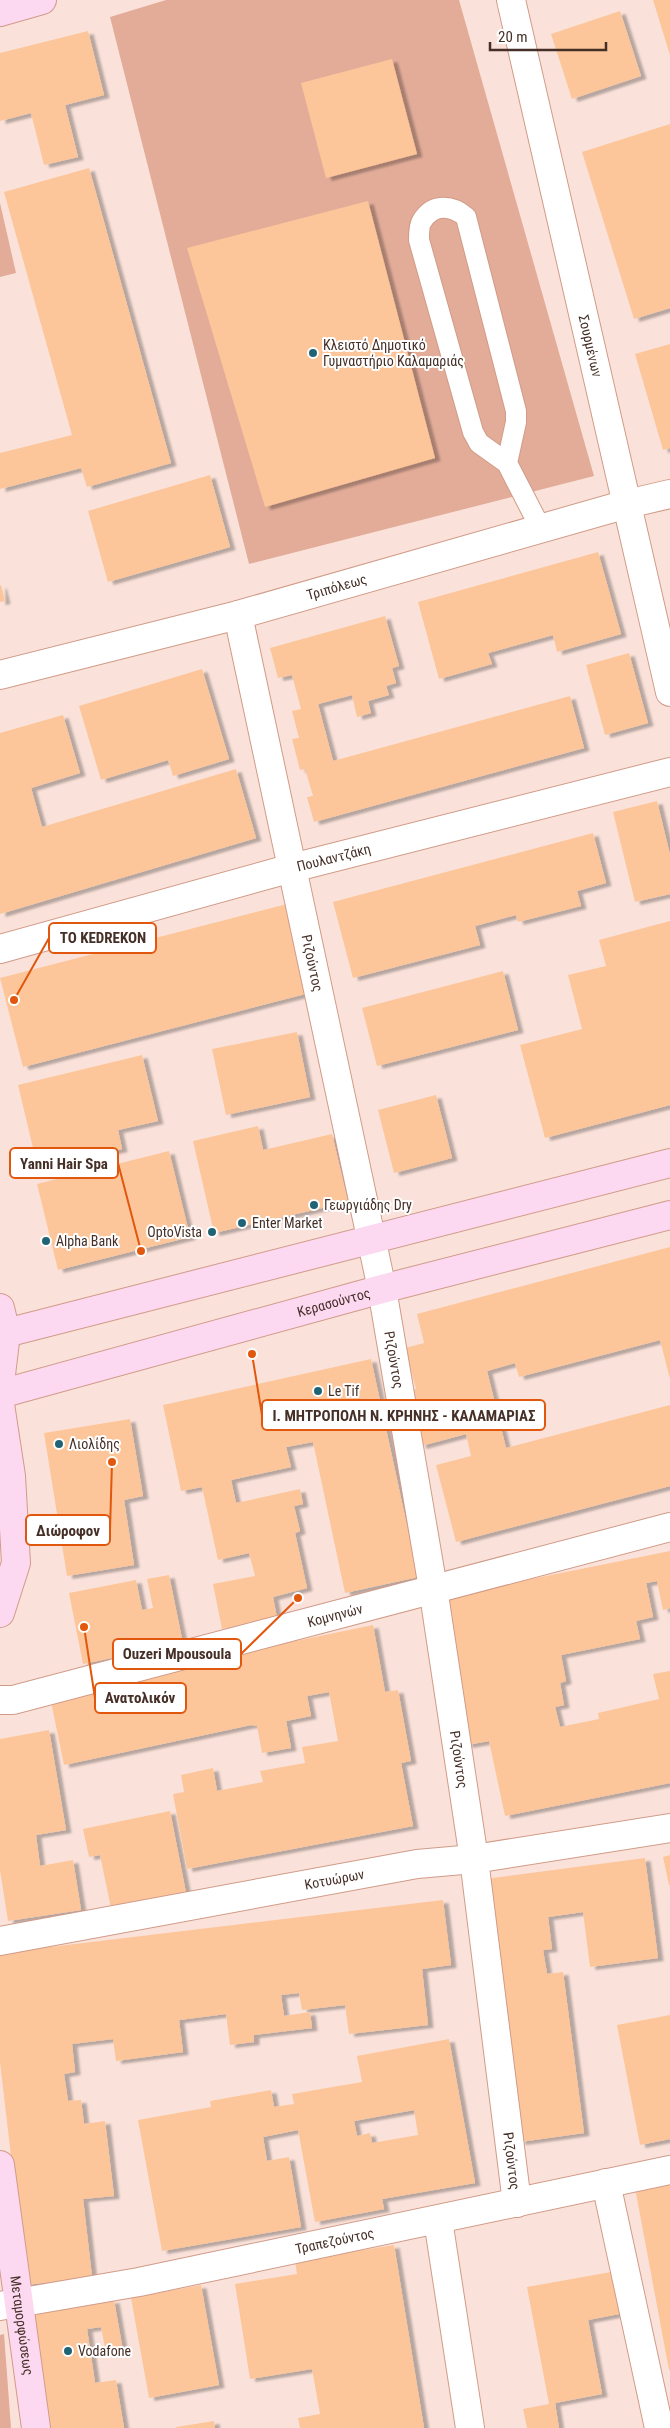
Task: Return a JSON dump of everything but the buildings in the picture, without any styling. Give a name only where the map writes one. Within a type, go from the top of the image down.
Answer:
[{"type":"main road","points":[[0,12],[42,0]]},
{"type":"main road","points":[[0,1383],[3,1321],[371,1238],[670,1163]]},
{"type":"main road","name":"Κερασούντος","points":[[0,1394],[382,1289],[670,1215]]},
{"type":"main road","points":[[0,1404],[11,1476],[16,1563],[0,1613]]},
{"type":"main road","name":"Μεταμορφώσεως","points":[[0,2165],[9,2305],[36,2428]]},
{"type":"street","name":"Σουρμένων","points":[[510,0],[670,692]]},
{"type":"street","name":"Τριπόλεως","points":[[0,675],[238,615],[627,504],[670,494]]},
{"type":"street","name":"Ριζούντος","points":[[238,615],[382,1289],[434,1588],[474,1859],[517,2202]]},
{"type":"street","name":"Πουλαντζάκη","points":[[0,949],[292,868],[670,772]]},
{"type":"street","name":"Κομνηνών","points":[[0,1700],[13,1700],[670,1526]]},
{"type":"street","name":"Κοτυώρων","points":[[0,1941],[417,1864],[474,1859],[670,1828]]},
{"type":"street","name":"Τραπεζούντος","points":[[9,2305],[139,2282],[670,2170]]},
{"type":"street","points":[[606,2182],[659,2428]]},
{"type":"street","points":[[438,2220],[470,2428]]},
{"type":"lane","points":[[507,463],[516,422],[516,411],[466,217],[455,208],[444,207],[428,213],[420,222],[419,240],[473,432],[479,443],[507,463],[541,529]]},
{"type":"shaded area","points":[[166,0],[459,0],[594,476],[249,564],[110,17]]},
{"type":"shaded area","points":[[0,203],[16,273],[0,277]]},
{"type":"shaded area","points":[[4,2334],[11,2428],[0,2428],[0,2335]]},
{"type":"place","name":"Κλειστό Δημοτικό Γυμναστήριο Καλαμαριάς","points":[[313,353]]},
{"type":"place","name":"TO KEDREKON","points":[[14,1000]]},
{"type":"place","name":"Γεωργιάδης Dry","points":[[314,1205]]},
{"type":"place","name":"Enter Market","points":[[242,1223]]},
{"type":"place","name":"OptoVista","points":[[212,1232]]},
{"type":"place","name":"Alpha Bank","points":[[46,1241]]},
{"type":"place","name":"Yanni Hair Spa","points":[[141,1251]]},
{"type":"place","name":"Ι. ΜΗΤΡΟΠΟΛΗ Ν. ΚΡΗΝΗΣ - ΚΑΛΑΜΑΡΙΑΣ","points":[[252,1354]]},
{"type":"place","name":"Le Tif","points":[[318,1391]]},
{"type":"place","name":"Λιολίδης","points":[[59,1444]]},
{"type":"place","name":"Διώροφον","points":[[112,1462]]},
{"type":"place","name":"Ouzeri Mpousoula","points":[[298,1598]]},
{"type":"place","name":"Ανατολικόν","points":[[84,1627]]},
{"type":"place","name":"Vodafone","points":[[68,2351]]}]
